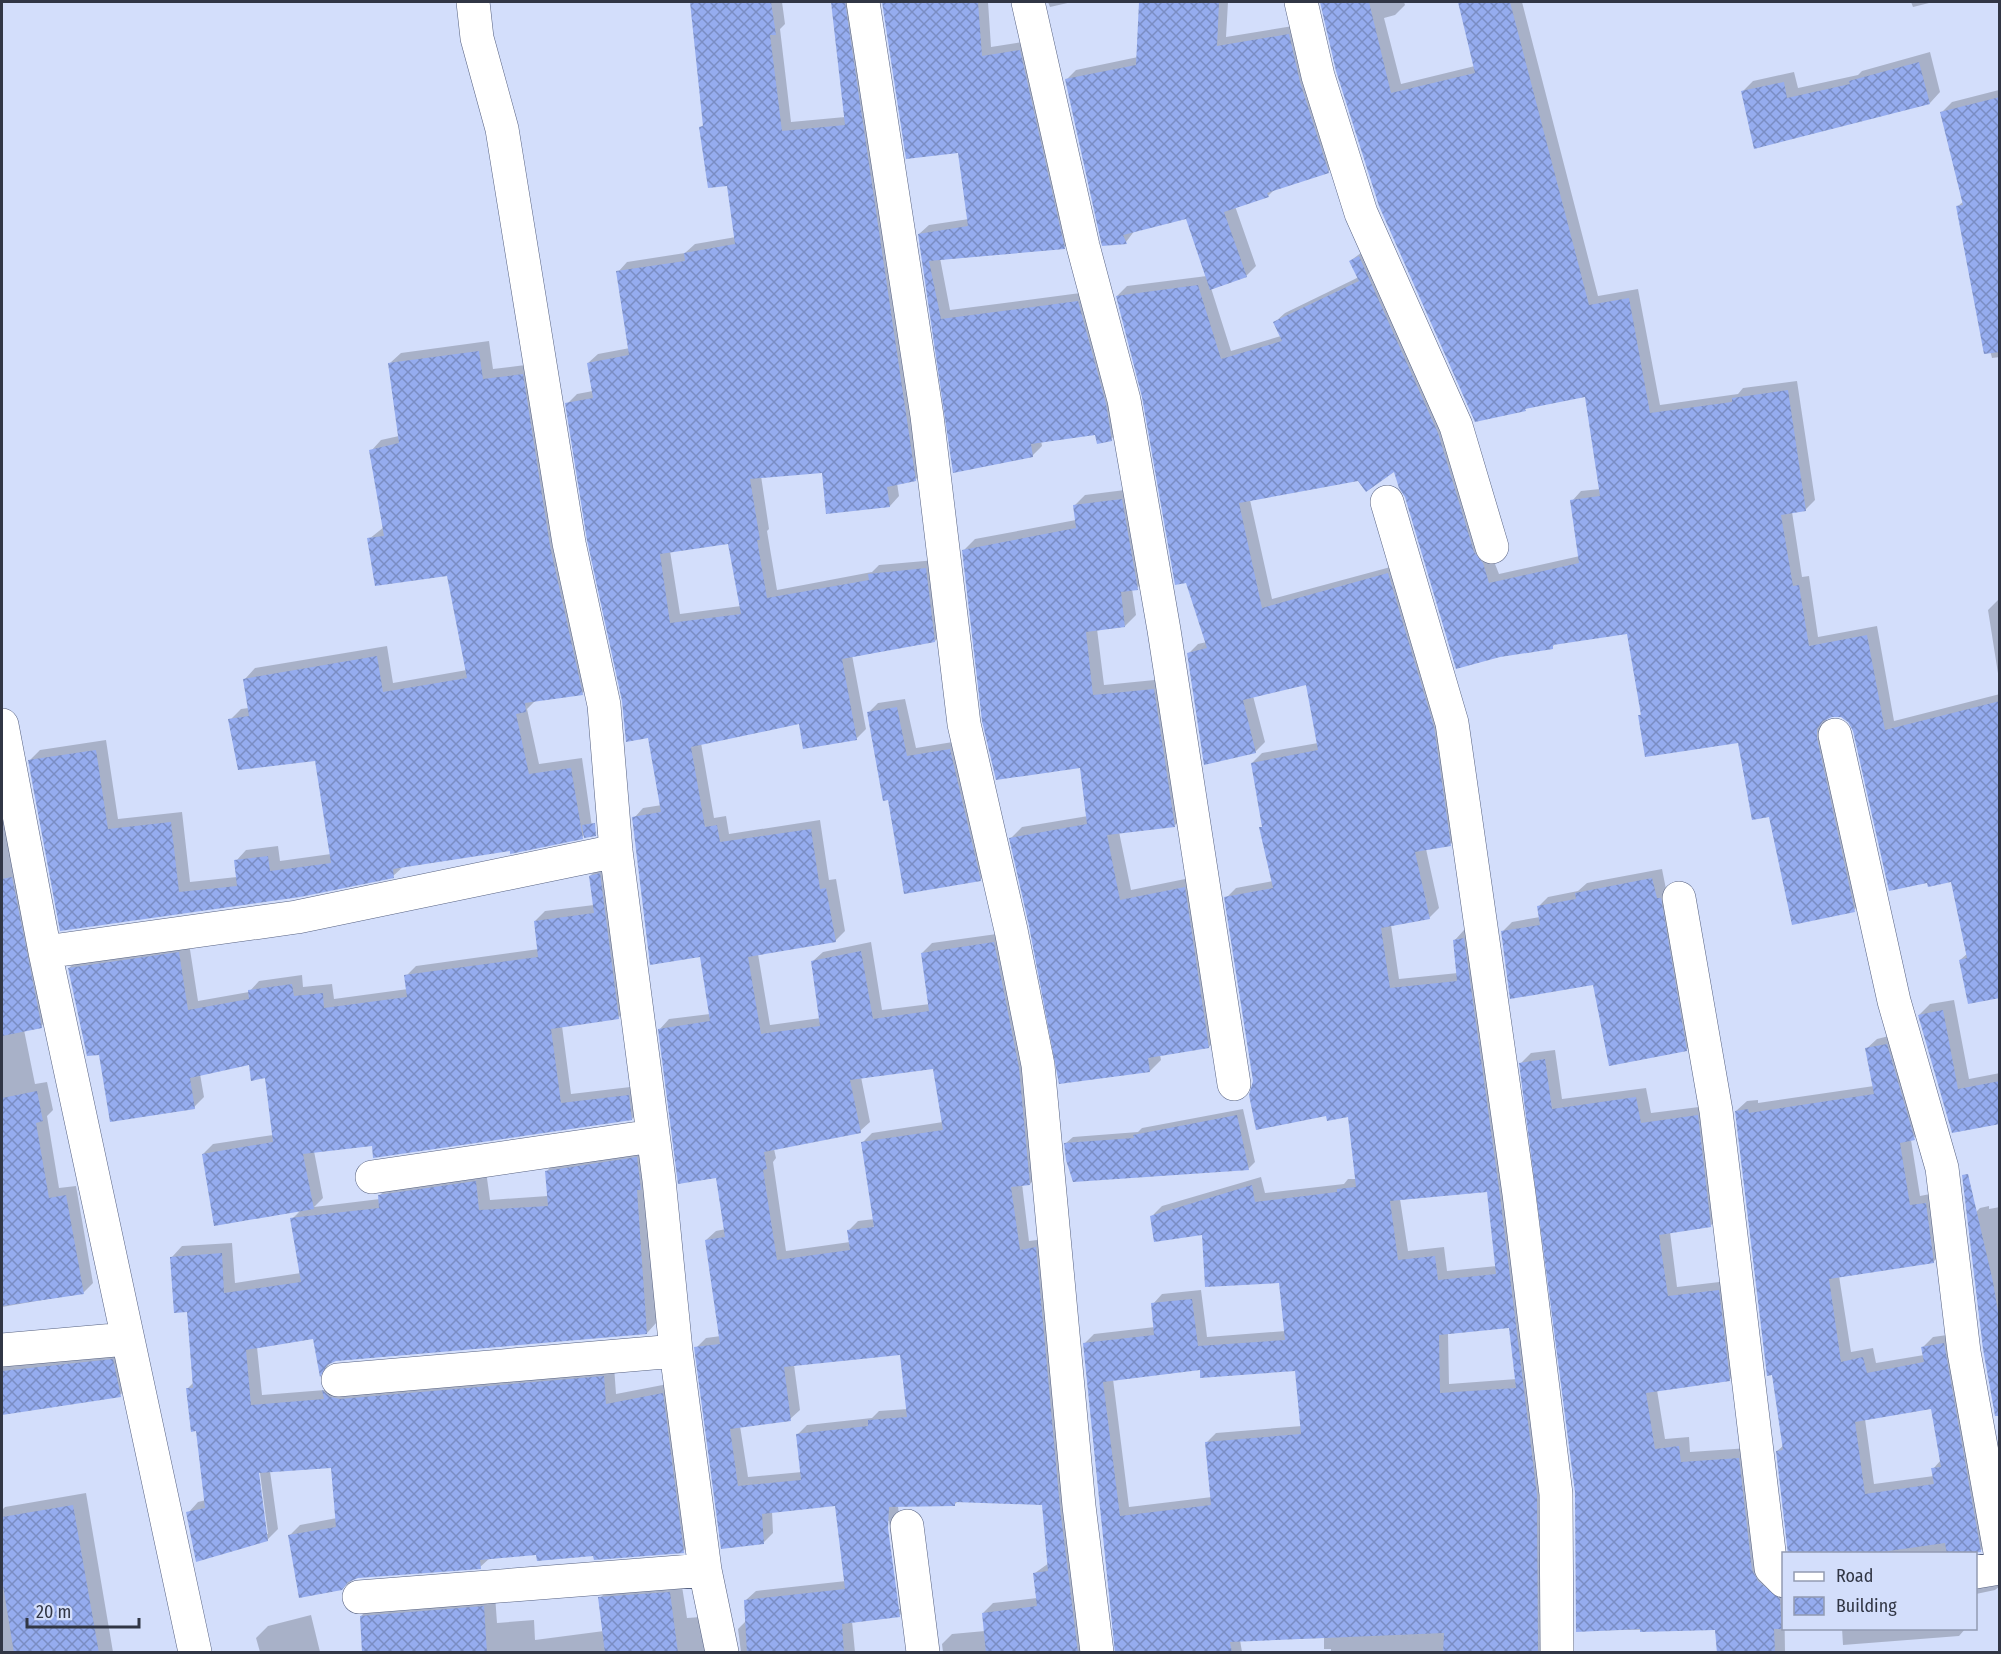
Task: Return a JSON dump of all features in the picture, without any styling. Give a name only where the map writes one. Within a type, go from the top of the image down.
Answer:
[{"type":"street","points":[[473,2],[477,38],[502,129],[570,543],[604,705],[616,851],[653,1136],[676,1351],[705,1570],[722,1653]]},
{"type":"street","points":[[863,2],[927,416],[964,724],[1011,930],[1038,1065],[1078,1506],[1097,1653]]},
{"type":"street","points":[[1028,2],[1083,246],[1124,400],[1164,630],[1234,1084]]},
{"type":"street","points":[[1300,2],[1318,76],[1361,213],[1456,426],[1492,548]]},
{"type":"street","points":[[1388,502],[1453,735],[1519,1194],[1556,1494],[1557,1653]]},
{"type":"street","points":[[2,725],[45,952],[195,1653]]},
{"type":"street","points":[[1835,735],[1894,1000],[1942,1168],[1964,1352],[2000,1552]]},
{"type":"street","points":[[45,952],[297,917],[616,851]]},
{"type":"street","points":[[1679,898],[1716,1111],[1771,1568],[1782,1579]]},
{"type":"street","points":[[372,1177],[653,1136]]},
{"type":"street","points":[[2,1350],[127,1339]]},
{"type":"street","points":[[338,1380],[676,1351]]},
{"type":"street","points":[[906,1526],[923,1653]]},
{"type":"street","points":[[1977,1572],[2000,1568]]},
{"type":"street","points":[[359,1597],[705,1570]]},
{"type":"building","points":[[690,2],[771,2],[776,35],[770,35],[782,131],[845,125],[831,2],[845,2],[916,481],[887,487],[890,507],[826,514],[822,473],[750,479],[760,540],[757,540],[767,598],[869,580],[868,574],[926,568],[935,642],[842,659],[857,740],[803,749],[799,724],[691,747],[705,827],[717,825],[720,842],[811,829],[820,889],[826,888],[836,942],[748,957],[761,1034],[820,1026],[811,961],[861,951],[873,1019],[929,1011],[921,953],[994,942],[1019,1068],[1030,1185],[1011,1187],[1020,1250],[1036,1247],[1060,1508],[1078,1653],[986,1653],[982,1613],[1037,1606],[1033,1573],[1048,1571],[1042,1505],[955,1502],[955,1506],[889,1507],[888,1528],[900,1617],[842,1624],[844,1653],[747,1653],[744,1600],[845,1589],[835,1506],[762,1514],[764,1544],[721,1549],[694,1347],[720,1344],[705,1240],[725,1237],[716,1178],[678,1184],[658,1029],[710,1021],[700,957],[650,965],[632,817],[661,812],[648,738],[626,742],[622,701],[587,540],[565,403],[593,398],[587,363],[629,355],[616,271],[685,261],[684,253],[735,244],[727,186],[708,188],[699,127],[703,126]],"holes":[[[728,544],[741,614],[670,623],[660,554]],[[933,1069],[943,1130],[861,1142],[874,1227],[847,1230],[850,1250],[777,1260],[763,1170],[767,1169],[764,1152],[861,1133],[850,1080]],[[900,1355],[907,1417],[868,1420],[868,1426],[796,1434],[801,1480],[738,1486],[730,1429],[791,1421],[784,1367]]]},
{"type":"building","points":[[882,2],[978,2],[982,56],[1020,50],[1065,249],[929,261],[941,319],[1078,301],[1106,404],[1112,441],[1097,444],[1095,435],[1031,444],[1033,457],[953,473],[918,234],[968,226],[958,153],[906,159]]},
{"type":"building","points":[[1139,2],[1219,2],[1217,46],[1289,34],[1300,82],[1329,173],[1267,193],[1269,197],[1224,212],[1247,277],[1210,290],[1186,219],[1123,235],[1127,244],[1102,246],[1101,242],[1065,79],[1136,65]]},
{"type":"building","points":[[1320,2],[1369,2],[1391,93],[1475,73],[1458,2],[1510,2],[1589,305],[1629,298],[1650,413],[1732,402],[1732,398],[1788,390],[1806,511],[1781,515],[1793,586],[1799,585],[1809,646],[1867,635],[1885,730],[2000,701],[2000,998],[1968,1004],[1959,960],[1967,958],[1951,882],[1928,887],[1927,883],[1889,891],[1853,731],[1848,722],[1841,717],[1832,717],[1823,721],[1817,729],[1817,738],[1855,912],[1792,925],[1769,817],[1752,820],[1738,743],[1645,757],[1638,715],[1641,715],[1627,634],[1553,645],[1553,649],[1500,657],[1456,669],[1405,497],[1399,488],[1394,472],[1366,492],[1358,481],[1239,503],[1262,608],[1388,573],[1434,727],[1451,846],[1415,852],[1430,919],[1381,928],[1390,988],[1457,981],[1453,940],[1464,938],[1500,1196],[1537,1495],[1538,1653],[1443,1653],[1444,1633],[1230,1642],[1232,1653],[1115,1653],[1083,1343],[1154,1335],[1151,1303],[1192,1299],[1198,1346],[1285,1340],[1279,1283],[1205,1287],[1202,1235],[1154,1242],[1150,1216],[1252,1185],[1255,1202],[1337,1192],[1337,1189],[1356,1187],[1348,1117],[1327,1121],[1326,1116],[1256,1130],[1249,1095],[1253,1081],[1224,897],[1273,888],[1259,827],[1262,827],[1251,763],[1318,750],[1306,685],[1243,700],[1256,753],[1204,765],[1187,653],[1207,648],[1186,583],[1175,585],[1142,397],[1116,296],[1198,285],[1221,359],[1282,341],[1273,322],[1359,281],[1349,261],[1359,256],[1438,433],[1474,552],[1483,563],[1489,583],[1579,563],[1570,500],[1600,496],[1585,397],[1475,422],[1379,206],[1336,71]],"holes":[[[1487,1192],[1496,1274],[1438,1280],[1435,1256],[1398,1260],[1390,1201]],[[1509,1328],[1516,1388],[1440,1393],[1439,1335]],[[1200,1370],[1200,1378],[1295,1371],[1301,1434],[1205,1442],[1211,1505],[1120,1516],[1103,1382]]]},
{"type":"building","points":[[1919,62],[1930,104],[1754,149],[1741,91],[1784,82],[1787,98],[1850,84],[1849,81]]},
{"type":"building","points":[[2000,97],[2000,352],[1984,354],[1956,206],[1963,205],[1940,112]]},
{"type":"building","points":[[479,351],[483,379],[523,374],[550,546],[583,695],[525,703],[526,712],[516,714],[529,774],[571,768],[583,839],[510,854],[510,851],[393,869],[394,878],[300,897],[60,931],[28,760],[96,750],[108,829],[171,822],[179,892],[237,886],[234,860],[268,856],[270,871],[331,863],[315,761],[238,770],[228,719],[249,716],[243,679],[377,656],[383,692],[467,678],[447,576],[375,586],[367,538],[384,536],[369,450],[399,443],[388,363]]},
{"type":"building","points":[[1122,499],[1138,590],[1121,592],[1125,627],[1086,632],[1093,695],[1154,689],[1175,827],[1107,835],[1120,900],[1185,887],[1209,1048],[1148,1058],[1150,1072],[1059,1084],[1029,926],[1009,838],[1087,824],[1080,768],[996,780],[982,721],[962,550],[1076,528],[1073,505]]},
{"type":"building","points":[[897,707],[907,756],[950,749],[981,881],[904,894],[888,800],[883,801],[867,712]]},
{"type":"building","points":[[595,823],[596,836],[584,838],[582,825]]},
{"type":"building","points":[[600,873],[619,1019],[551,1029],[561,1103],[629,1095],[632,1120],[373,1158],[372,1146],[303,1154],[314,1209],[214,1226],[202,1154],[273,1142],[265,1078],[251,1081],[249,1065],[190,1078],[195,1109],[110,1122],[99,1055],[87,1056],[68,968],[179,952],[188,1010],[249,999],[248,990],[292,984],[294,996],[323,993],[324,1008],[407,997],[404,975],[538,957],[534,921],[594,913],[589,876]]},
{"type":"building","points":[[12,877],[42,1028],[2,1036],[2,879]]},
{"type":"building","points":[[1652,878],[1657,898],[1661,898],[1687,1051],[1609,1066],[1593,985],[1510,999],[1501,931],[1540,925],[1537,906],[1576,899],[1575,893]]},
{"type":"building","points":[[1943,1010],[1958,1089],[2000,1081],[2000,1124],[1952,1133],[1918,1015]]},
{"type":"building","points":[[1887,1044],[1915,1140],[1900,1143],[1910,1205],[1926,1203],[1934,1263],[1829,1279],[1841,1362],[1863,1357],[1867,1373],[1924,1362],[1921,1347],[1944,1343],[1981,1552],[1947,1552],[1945,1543],[1881,1552],[1788,1552],[1776,1451],[1783,1450],[1772,1375],[1767,1376],[1735,1111],[1748,1109],[1749,1113],[1874,1094],[1865,1048]],"holes":[[[1931,1409],[1941,1467],[1931,1468],[1934,1484],[1865,1494],[1855,1422]]]},
{"type":"building","points":[[1545,1059],[1552,1109],[1636,1097],[1641,1123],[1698,1115],[1711,1227],[1659,1235],[1668,1296],[1719,1290],[1730,1381],[1646,1393],[1655,1449],[1679,1446],[1681,1462],[1739,1458],[1752,1570],[1758,1581],[1780,1599],[1782,1629],[1774,1629],[1775,1653],[1717,1653],[1715,1630],[1640,1632],[1640,1629],[1576,1632],[1575,1492],[1519,1063]]},
{"type":"building","points":[[37,1091],[43,1121],[36,1123],[49,1198],[66,1195],[84,1294],[2,1306],[2,1098]]},
{"type":"building","points":[[1237,1115],[1249,1170],[1073,1182],[1066,1160],[1064,1143],[1134,1138],[1133,1135]]},
{"type":"building","points":[[637,1157],[641,1190],[637,1190],[647,1334],[336,1361],[327,1365],[320,1377],[313,1339],[246,1350],[251,1405],[324,1399],[322,1390],[330,1397],[340,1399],[604,1376],[606,1404],[663,1393],[684,1553],[594,1560],[593,1556],[537,1561],[536,1555],[480,1560],[481,1569],[358,1578],[348,1582],[342,1590],[299,1598],[288,1535],[336,1527],[331,1468],[259,1473],[268,1541],[196,1562],[186,1512],[205,1508],[196,1431],[191,1432],[186,1388],[193,1388],[187,1312],[174,1313],[170,1257],[222,1253],[224,1293],[301,1282],[290,1218],[379,1208],[378,1195],[476,1181],[479,1210],[548,1206],[545,1171]]},
{"type":"building","points":[[1968,1174],[1993,1282],[2000,1324],[2000,1416],[1995,1416],[1983,1349],[1962,1175]]},
{"type":"building","points":[[113,1359],[121,1397],[2,1415],[2,1371]]},
{"type":"building","points":[[73,1505],[99,1653],[14,1653],[2,1579],[2,1517]]},
{"type":"building","points":[[670,1592],[678,1653],[605,1653],[598,1597]]},
{"type":"building","points":[[484,1606],[487,1653],[362,1653],[360,1616]]}]
